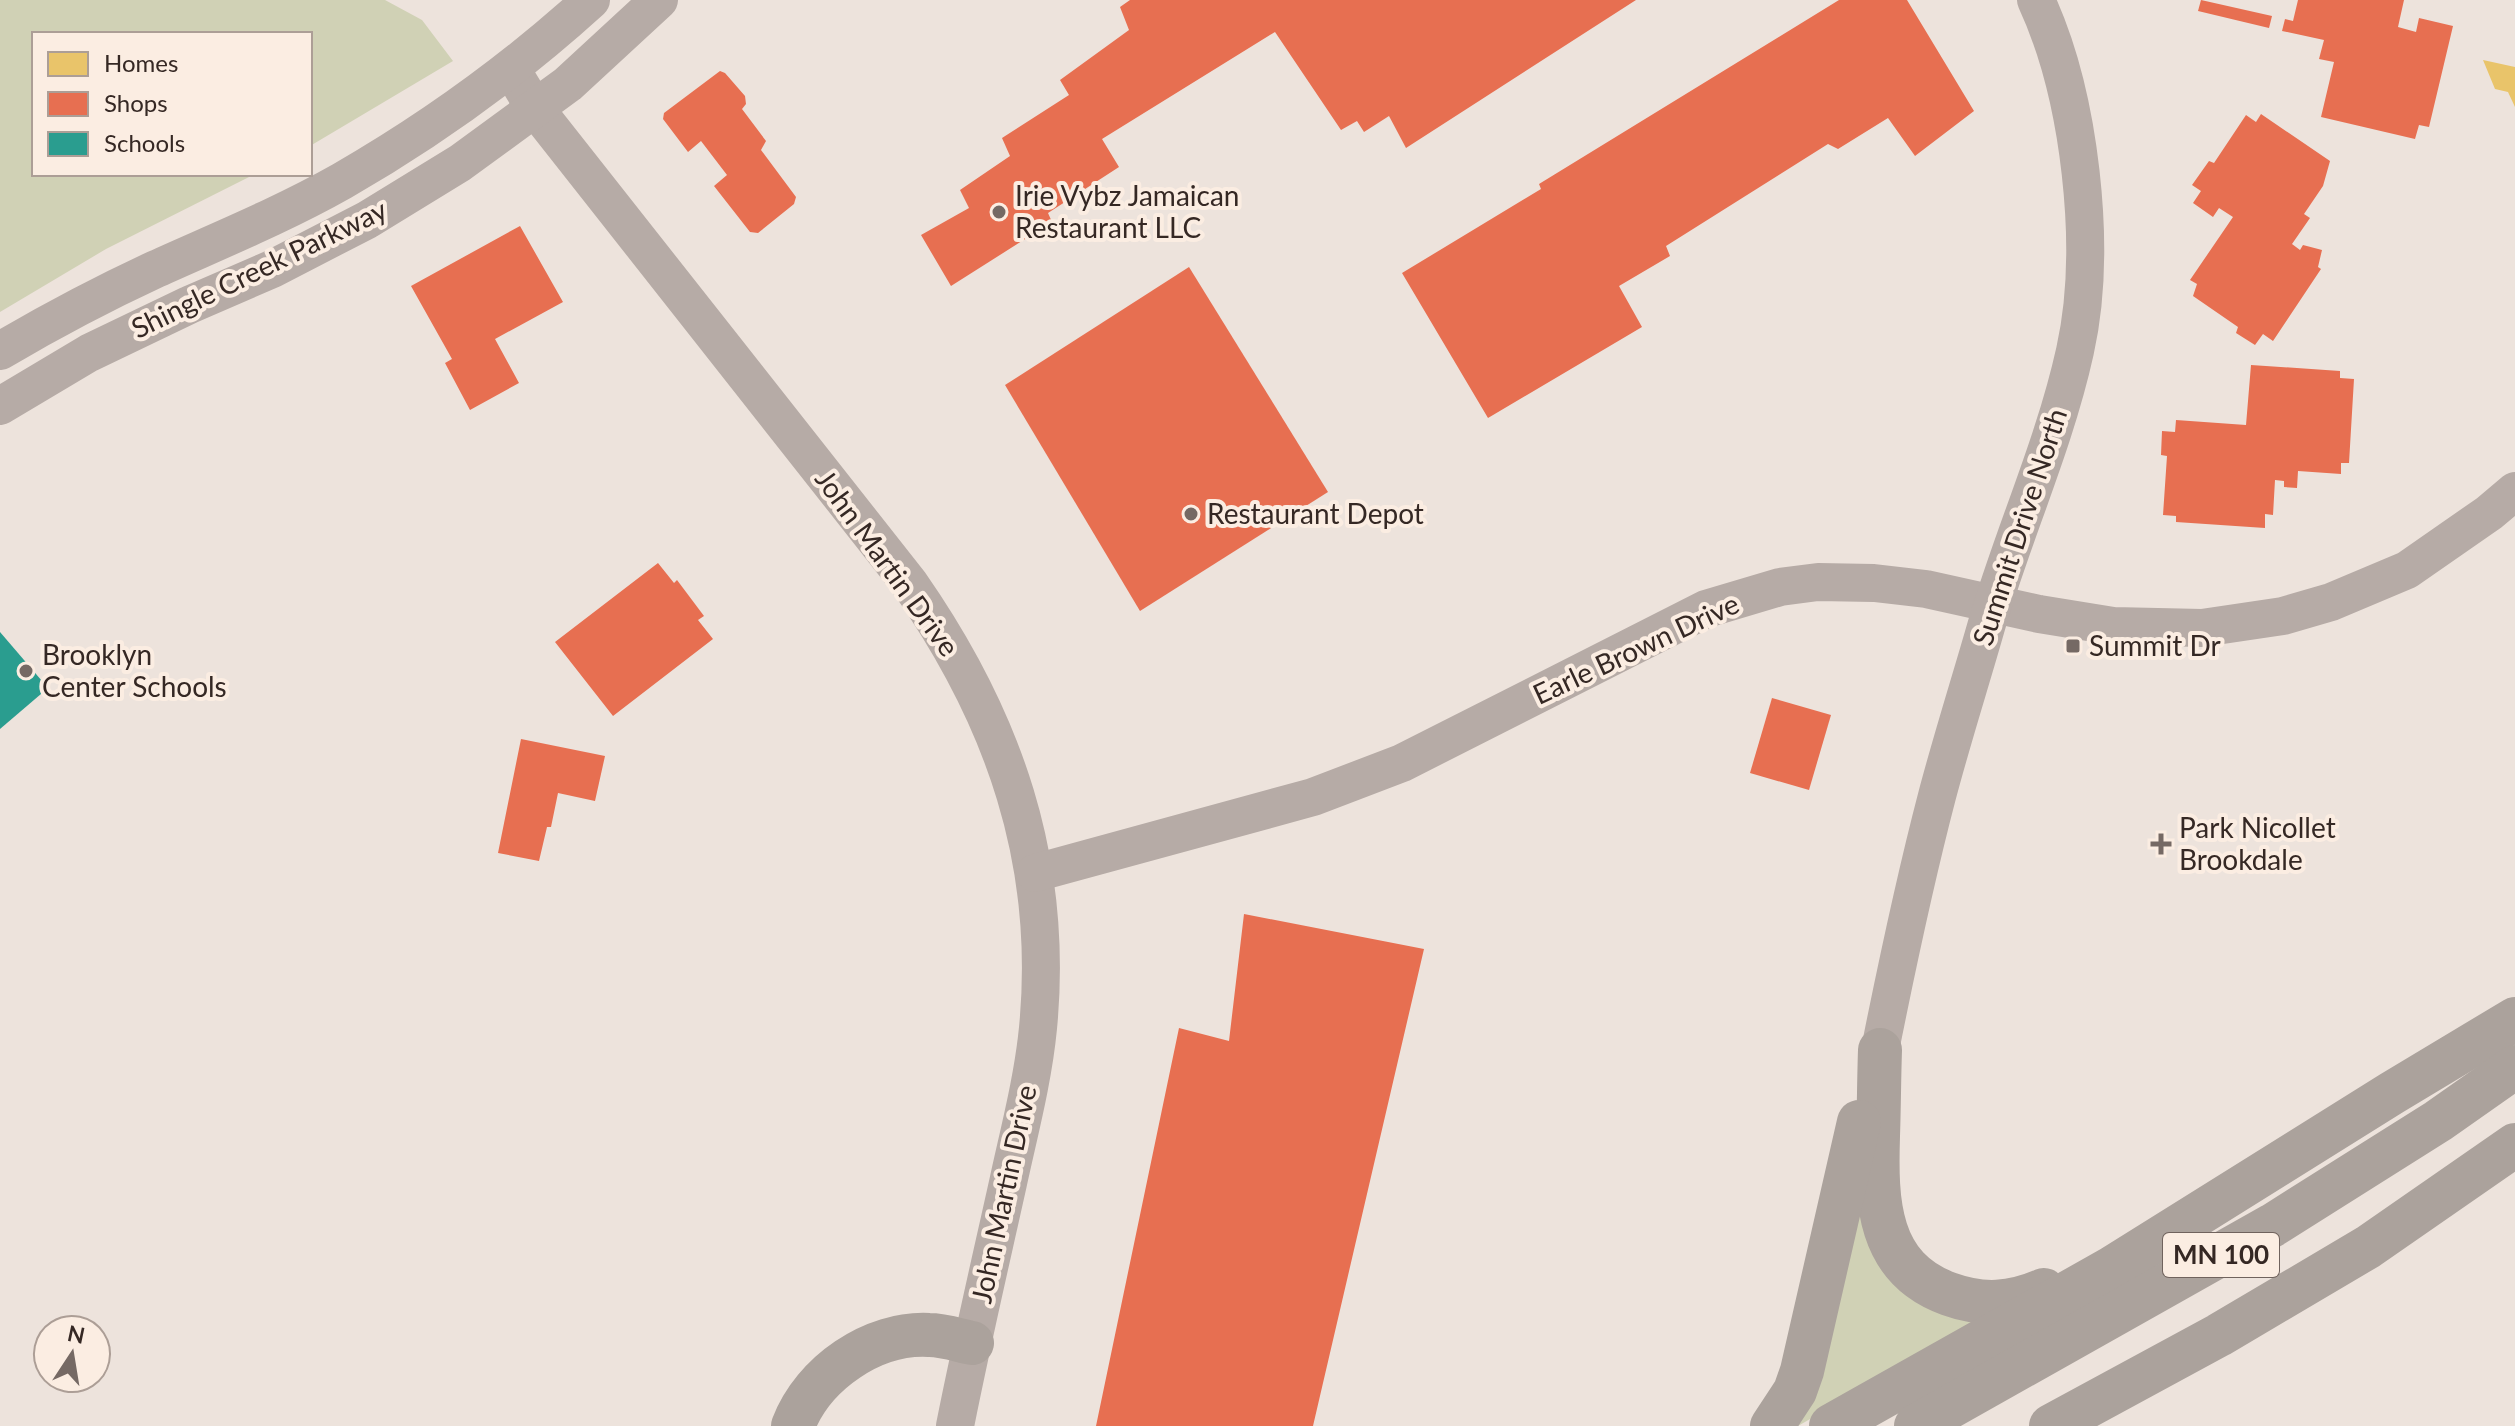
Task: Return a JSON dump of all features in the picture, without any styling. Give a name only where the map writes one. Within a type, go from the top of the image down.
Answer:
[{"type":"highway","points":[[1831,1426],[2112,1268],[2515,1019]]},
{"type":"highway","points":[[1880,1050],[1876,1185],[1879,1207],[1893,1250],[1920,1279],[1939,1290],[1971,1301],[2007,1302],[2032,1296],[2173,1230]]},
{"type":"highway","points":[[1772,1426],[1795,1391],[1802,1371],[1857,1128],[1880,1050]]},
{"type":"highway","name":"MN 100","points":[[1916,1426],[2273,1225],[2438,1121],[2515,1067]]},
{"type":"highway","name":"MN 100","points":[[2051,1426],[2219,1335],[2368,1247],[2515,1145]]},
{"type":"highway","points":[[793,1426],[827,1377],[843,1362],[881,1343],[906,1336],[930,1335],[972,1343]]},
{"type":"highway","points":[[2080,1426],[2219,1335]]},
{"type":"street","name":"Shingle Creek Parkway","points":[[0,351],[74,309],[340,182],[483,92],[591,0]]},
{"type":"street","name":"Shingle Creek Parkway","points":[[0,406],[89,353],[272,269],[367,220],[460,163],[568,84],[659,0]]},
{"type":"street","name":"Summit Drive North","points":[[1880,1050],[1937,794],[1993,605],[2042,467],[2078,336],[2084,268],[2084,200],[2074,131],[2057,62],[2036,0]]},
{"type":"street","name":"John Martin Drive","points":[[511,69],[534,107],[910,584],[937,624],[992,725],[1016,798],[1035,873],[1041,954],[1038,1029],[1026,1103],[955,1426]]},
{"type":"street","name":"Earle Brown Drive","points":[[1035,873],[1328,792],[1402,763],[1706,609],[1780,587],[1818,582],[1874,583],[1926,589],[1993,605],[2113,626],[2202,628],[2283,616],[2331,602],[2407,570],[2489,513],[2515,491]]},
{"type":"green space","points":[[0,0],[385,0],[422,20],[453,61],[312,145],[312,32],[32,32],[32,176],[251,176],[106,249],[0,312]]},
{"type":"green space","points":[[1849,1207],[1985,1318],[1798,1426]]},
{"type":"building: Homes","points":[[2483,60],[2515,67],[2515,107],[2508,92],[2495,89]]},
{"type":"building: Shops","points":[[1130,0],[1636,0],[1406,148],[1389,116],[1364,132],[1357,121],[1341,130],[1275,32],[1102,139],[1119,167],[1048,213],[1052,222],[951,286],[921,235],[969,208],[960,190],[1010,156],[1002,138],[1069,95],[1060,80],[1129,30],[1120,7]]},
{"type":"building: Shops","points":[[1839,0],[1907,0],[1974,111],[1915,156],[1888,118],[1838,149],[1828,144],[1666,246],[1670,256],[1619,286],[1642,327],[1488,418],[1402,273],[1541,189],[1539,184]]},
{"type":"building: Shops","points":[[2201,0],[2272,16],[2269,28],[2198,11]]},
{"type":"building: Shops","points":[[2298,0],[2404,0],[2398,27],[2416,32],[2419,18],[2453,26],[2429,127],[2419,125],[2415,139],[2321,117],[2334,62],[2319,59],[2324,40],[2282,31],[2285,19],[2293,21]]},
{"type":"building: Shops","points":[[720,71],[745,96],[746,104],[742,109],[766,141],[761,150],[796,197],[794,204],[758,233],[750,232],[714,186],[727,175],[701,141],[688,152],[663,119],[664,113]]},
{"type":"building: Shops","points":[[2261,114],[2330,161],[2323,186],[2304,214],[2310,218],[2292,244],[2300,250],[2303,245],[2322,250],[2318,267],[2321,269],[2273,341],[2263,334],[2255,345],[2236,333],[2238,327],[2193,296],[2197,284],[2190,280],[2233,217],[2219,208],[2213,217],[2193,203],[2201,191],[2192,185],[2209,161],[2214,163],[2246,115],[2256,122]]},
{"type":"building: Shops","points":[[520,226],[563,302],[495,339],[519,383],[470,410],[445,363],[452,359],[411,286]]},
{"type":"building: Shops","points":[[1189,267],[1328,492],[1140,611],[1005,385]]},
{"type":"building: Shops","points":[[2251,365],[2340,371],[2340,378],[2354,379],[2349,463],[2341,463],[2341,474],[2298,471],[2297,488],[2284,487],[2284,481],[2275,480],[2273,515],[2265,514],[2265,528],[2176,522],[2176,516],[2163,515],[2167,456],[2161,455],[2162,431],[2175,432],[2176,420],[2246,425]]},
{"type":"building: Shops","points":[[658,563],[674,583],[677,580],[704,616],[698,620],[713,639],[613,716],[555,642]]},
{"type":"building: Shops","points":[[1772,698],[1831,715],[1809,790],[1750,773]]},
{"type":"building: Shops","points":[[521,739],[605,756],[595,801],[558,793],[551,827],[547,827],[539,861],[498,853]]},
{"type":"building: Shops","points":[[1244,914],[1424,949],[1313,1426],[1096,1426],[1179,1028],[1229,1041]]},
{"type":"building: Schools","points":[[0,632],[48,688],[0,729]]},
{"type":"place","name":"Irie Vybz Jamaican Restaurant LLC","points":[[999,212]]},
{"type":"place","name":"Restaurant Depot","points":[[1191,514]]},
{"type":"place","name":"Summit Dr","points":[[2073,646]]},
{"type":"place","name":"Brooklyn Center Schools","points":[[26,671]]},
{"type":"place","name":"Park Nicollet Brookdale","points":[[2161,844]]}]
